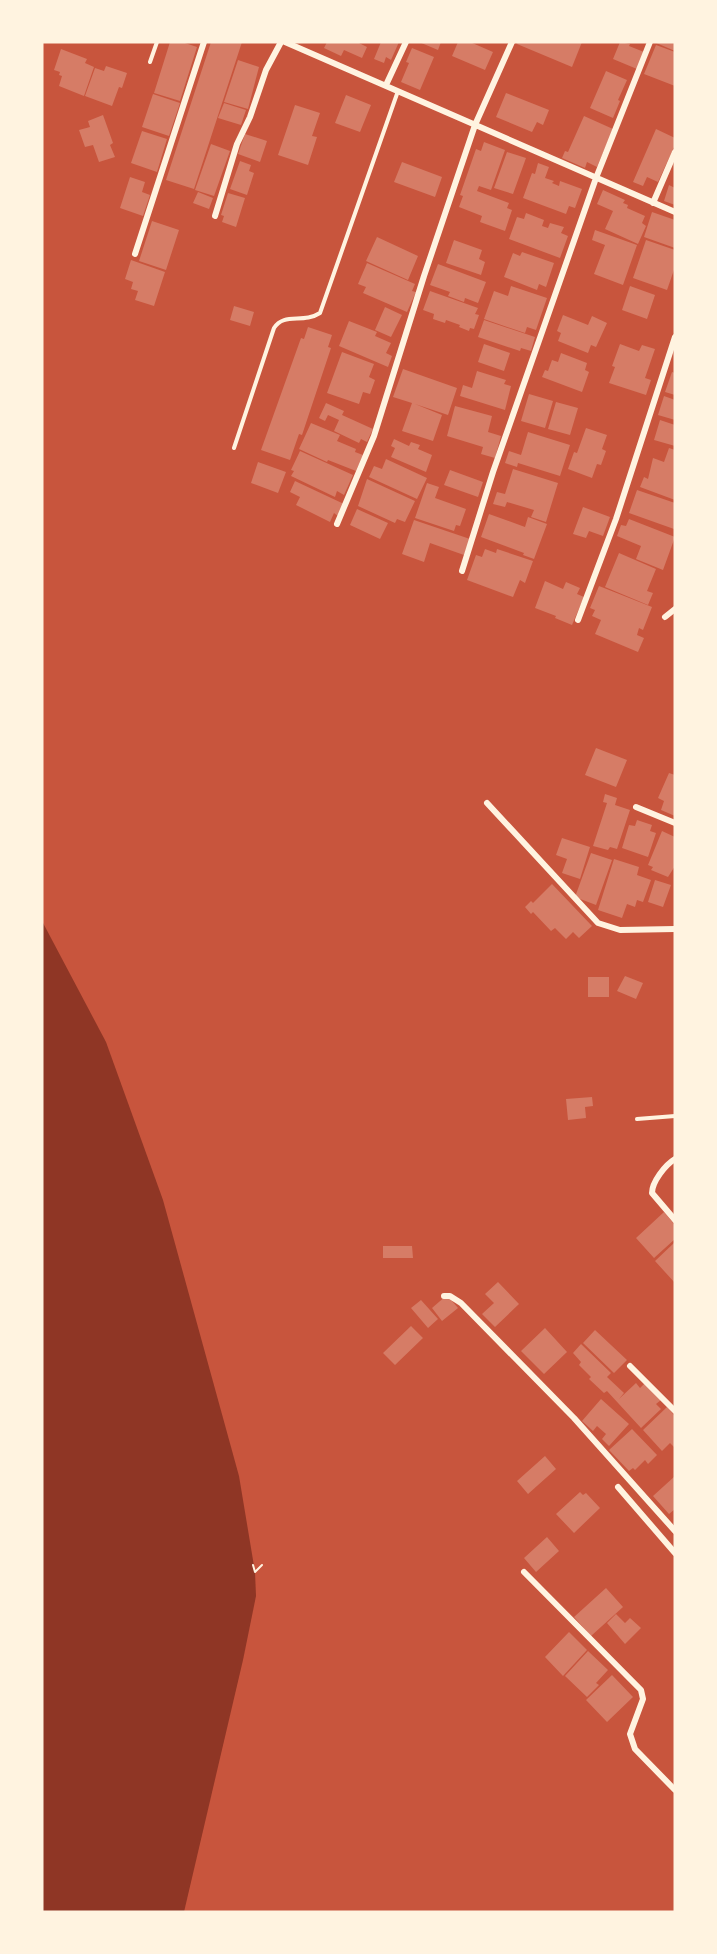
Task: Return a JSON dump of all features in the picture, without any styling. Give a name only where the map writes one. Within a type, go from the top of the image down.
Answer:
[{"type":"street","points":[[135,254],[204,42]]},
{"type":"street","points":[[215,216],[237,144],[250,117],[266,70],[280,42]]},
{"type":"street","points":[[285,42],[675,212]]},
{"type":"street","points":[[386,85],[406,42]]},
{"type":"street","points":[[337,524],[374,436],[424,276],[475,125],[512,42]]},
{"type":"street","points":[[462,571],[493,472],[596,178],[650,42]]},
{"type":"street","points":[[653,203],[675,152]]},
{"type":"street","points":[[578,620],[616,519],[675,337]]},
{"type":"street","points":[[665,616],[675,609]]},
{"type":"street","points":[[487,803],[598,923],[620,930],[675,929]]},
{"type":"street","points":[[636,807],[675,823]]},
{"type":"street","points":[[675,1159],[666,1167],[652,1187],[652,1193],[656,1199],[675,1220]]},
{"type":"street","points":[[444,1296],[450,1296],[461,1303],[574,1419],[675,1531]]},
{"type":"street","points":[[630,1366],[675,1411]]},
{"type":"street","points":[[618,1487],[675,1553]]},
{"type":"street","points":[[524,1572],[641,1690],[643,1699],[630,1734],[635,1749],[675,1790]]},
{"type":"lane","points":[[150,62],[157,42]]},
{"type":"lane","points":[[234,448],[278,321],[314,317],[320,313],[399,90]]},
{"type":"lane","points":[[637,1119],[675,1116]]},
{"type":"path","points":[[253,1565],[255,1572],[262,1565]]},
{"type":"shaded area","points":[[42,921],[106,1042],[163,1200],[239,1476],[255,1572],[256,1596],[243,1660],[184,1912],[42,1912]]},
{"type":"building","points":[[170,42],[182,42],[197,47],[180,101],[154,93]]},
{"type":"building","points":[[211,42],[242,42],[194,189],[166,180]]},
{"type":"building","points":[[327,42],[357,42],[367,47],[362,58],[344,50],[341,56],[324,48]]},
{"type":"building","points":[[381,42],[399,42],[391,60],[386,57],[384,63],[374,59]]},
{"type":"building","points":[[419,42],[441,42],[438,50]]},
{"type":"building","points":[[458,42],[470,42],[493,52],[485,70],[452,56]]},
{"type":"building","points":[[518,42],[582,42],[572,67],[517,44]]},
{"type":"building","points":[[620,42],[630,44],[629,46],[644,52],[637,69],[613,59]]},
{"type":"building","points":[[654,42],[675,42],[675,51]]},
{"type":"building","points":[[656,45],[675,52],[675,86],[644,74]]},
{"type":"building","points":[[412,48],[434,57],[420,90],[401,82]]},
{"type":"building","points":[[61,49],[87,59],[85,63],[94,67],[84,96],[59,86],[62,76],[59,75],[60,72],[54,70]]},
{"type":"building","points":[[238,60],[259,67],[248,109],[224,102]]},
{"type":"building","points":[[106,66],[127,73],[112,106],[85,96],[95,68],[104,71]]},
{"type":"building","points":[[606,71],[627,80],[613,118],[590,108]]},
{"type":"building","points":[[506,93],[549,110],[543,125],[537,122],[532,132],[496,117]]},
{"type":"building","points":[[153,94],[180,103],[169,136],[142,127]]},
{"type":"building","points":[[346,95],[371,105],[360,132],[335,123]]},
{"type":"building","points":[[224,103],[246,110],[241,125],[218,118]]},
{"type":"building","points":[[295,105],[320,113],[312,136],[317,137],[308,165],[278,155]]},
{"type":"building","points":[[103,115],[113,143],[110,145],[115,157],[99,162],[93,145],[85,147],[79,130],[90,127],[88,121]]},
{"type":"building","points":[[584,116],[613,129],[597,167],[587,162],[585,168],[562,158],[565,151],[568,152]]},
{"type":"building","points":[[656,129],[675,138],[675,145],[658,182],[647,177],[643,186],[633,182]]},
{"type":"building","points":[[142,131],[167,139],[157,172],[131,163]]},
{"type":"building","points":[[245,134],[267,141],[260,162],[238,154]]},
{"type":"building","points":[[484,142],[505,150],[491,190],[479,186],[477,191],[509,203],[507,208],[512,210],[505,231],[480,222],[482,216],[459,207],[463,196],[460,195],[476,149],[481,151]]},
{"type":"building","points":[[211,144],[230,151],[214,196],[195,190]]},
{"type":"building","points":[[507,152],[526,158],[513,194],[494,188]]},
{"type":"building","points":[[240,161],[251,165],[249,171],[254,173],[247,195],[230,189]]},
{"type":"building","points":[[402,162],[442,177],[435,197],[394,182]]},
{"type":"building","points":[[538,163],[549,167],[545,178],[554,181],[552,183],[559,186],[560,181],[582,189],[575,208],[569,206],[566,214],[523,198]]},
{"type":"building","points":[[130,177],[145,182],[142,192],[150,195],[143,216],[120,208]]},
{"type":"building","points":[[669,185],[675,188],[675,205],[664,201]]},
{"type":"building","points":[[603,190],[625,200],[623,203],[628,205],[627,208],[645,216],[642,223],[646,226],[638,244],[605,229],[613,211],[597,204]]},
{"type":"building","points":[[198,192],[213,198],[209,209],[193,203]]},
{"type":"building","points":[[228,193],[245,198],[236,227],[222,222],[224,216],[221,215]]},
{"type":"building","points":[[652,212],[675,220],[675,248],[644,237]]},
{"type":"building","points":[[526,213],[544,220],[542,226],[548,228],[550,223],[564,227],[561,233],[568,236],[560,258],[509,239],[517,217],[524,219]]},
{"type":"building","points":[[152,221],[179,230],[166,270],[139,261]]},
{"type":"building","points":[[595,230],[637,245],[623,285],[594,274],[605,245],[592,240]]},
{"type":"building","points":[[377,237],[418,256],[408,280],[366,261]]},
{"type":"building","points":[[454,240],[482,250],[479,259],[485,262],[481,275],[446,263]]},
{"type":"building","points":[[646,240],[675,250],[675,267],[667,290],[633,278]]},
{"type":"building","points":[[522,252],[554,263],[546,287],[539,284],[537,290],[504,277],[513,253],[520,256]]},
{"type":"building","points":[[131,260],[165,272],[154,306],[135,300],[138,291],[131,289],[133,282],[125,279]]},
{"type":"building","points":[[367,263],[415,284],[412,291],[416,292],[407,312],[363,293],[366,287],[358,284]]},
{"type":"building","points":[[438,264],[486,282],[478,303],[465,298],[464,302],[448,296],[450,292],[430,285]]},
{"type":"building","points":[[511,286],[547,298],[536,330],[527,327],[525,333],[484,319],[494,291],[508,296]]},
{"type":"building","points":[[630,286],[655,295],[647,319],[622,310]]},
{"type":"building","points":[[430,291],[478,308],[475,314],[479,315],[474,329],[470,328],[469,331],[446,320],[445,323],[433,319],[434,314],[423,310]]},
{"type":"building","points":[[234,306],[254,312],[250,326],[230,320]]},
{"type":"building","points":[[385,307],[402,315],[391,337],[375,330]]},
{"type":"building","points":[[563,315],[588,325],[592,316],[607,323],[596,347],[591,345],[588,353],[558,341],[561,333],[557,331]]},
{"type":"building","points":[[484,320],[535,337],[531,351],[521,348],[520,351],[478,337]]},
{"type":"building","points":[[349,321],[377,332],[375,336],[391,343],[386,353],[392,356],[388,367],[339,346]]},
{"type":"building","points":[[308,327],[332,335],[328,347],[331,348],[302,435],[299,434],[290,460],[261,450],[301,338],[304,339]]},
{"type":"building","points":[[484,344],[510,353],[504,371],[478,362]]},
{"type":"building","points":[[620,344],[639,351],[642,345],[655,349],[645,378],[651,380],[646,395],[609,383]]},
{"type":"building","points":[[342,352],[374,364],[369,377],[375,380],[370,394],[363,392],[359,404],[327,393]]},
{"type":"building","points":[[561,353],[587,363],[585,370],[589,372],[582,392],[542,377],[545,370],[548,371],[552,360],[558,362]]},
{"type":"building","points":[[403,369],[457,388],[448,415],[415,404],[442,415],[433,441],[402,431],[412,403],[393,397]]},
{"type":"building","points":[[477,371],[506,380],[504,384],[511,386],[505,410],[460,396],[463,385],[472,388]]},
{"type":"building","points":[[672,372],[675,373],[675,395],[665,392]]},
{"type":"building","points":[[529,394],[553,401],[545,428],[521,421]]},
{"type":"building","points":[[664,396],[675,400],[675,420],[658,415]]},
{"type":"building","points":[[556,402],[578,408],[570,435],[548,429]]},
{"type":"building","points":[[326,403],[344,411],[342,415],[373,429],[367,442],[361,439],[359,443],[334,431],[339,420],[328,415],[325,421],[319,418]]},
{"type":"building","points":[[455,406],[492,416],[488,432],[501,436],[495,458],[481,454],[483,447],[447,436]]},
{"type":"building","points":[[660,420],[675,425],[675,446],[654,440]]},
{"type":"building","points":[[311,423],[340,435],[337,441],[356,449],[355,452],[363,455],[356,471],[328,460],[327,462],[299,449]]},
{"type":"building","points":[[586,428],[607,435],[602,449],[606,451],[601,465],[597,464],[592,478],[568,469],[574,452],[577,453]]},
{"type":"building","points":[[528,432],[570,445],[560,476],[518,463],[517,467],[505,463],[509,451],[521,455]]},
{"type":"building","points":[[394,439],[409,446],[411,442],[420,445],[418,449],[432,455],[426,472],[391,457],[395,448],[391,446]]},
{"type":"building","points":[[669,448],[675,450],[675,500],[640,487],[644,477],[648,479],[653,458],[664,462]]},
{"type":"building","points":[[300,451],[353,475],[344,495],[337,491],[335,497],[291,476],[294,471],[291,470]]},
{"type":"building","points":[[386,459],[427,478],[417,499],[369,477],[374,466],[382,469]]},
{"type":"building","points":[[258,462],[286,472],[278,493],[251,483]]},
{"type":"building","points":[[513,469],[558,483],[546,522],[531,517],[534,510],[507,502],[505,507],[493,504],[497,492],[505,494]]},
{"type":"building","points":[[450,470],[483,482],[478,497],[444,485]]},
{"type":"building","points":[[367,479],[415,501],[405,522],[397,519],[395,523],[358,506]]},
{"type":"building","points":[[295,481],[344,504],[338,516],[334,513],[330,522],[296,505],[300,497],[290,492]]},
{"type":"building","points":[[427,483],[439,487],[435,498],[466,509],[460,526],[456,525],[454,531],[415,518]]},
{"type":"building","points":[[637,490],[675,503],[674,529],[629,513]]},
{"type":"building","points":[[583,507],[610,517],[603,536],[589,531],[586,538],[573,534]]},
{"type":"building","points":[[357,509],[388,523],[380,539],[350,525]]},
{"type":"building","points":[[489,514],[525,527],[528,517],[547,524],[534,559],[481,537]]},
{"type":"building","points":[[629,519],[675,537],[663,570],[636,559],[641,546],[617,536],[621,525],[626,526]]},
{"type":"building","points":[[414,520],[470,539],[464,555],[430,543],[424,562],[402,554]]},
{"type":"building","points":[[485,549],[496,553],[497,549],[533,561],[525,583],[520,580],[513,597],[467,580],[476,555],[482,557]]},
{"type":"building","points":[[619,553],[656,569],[647,591],[653,593],[648,605],[605,587]]},
{"type":"building","points":[[545,581],[563,589],[566,582],[580,588],[577,594],[584,597],[572,625],[535,608]]},
{"type":"building","points":[[599,586],[652,607],[643,630],[639,628],[637,635],[644,638],[638,652],[595,634],[601,620],[592,616],[595,610],[590,608]]},
{"type":"building","points":[[596,748],[627,760],[616,787],[585,775]]},
{"type":"building","points":[[669,773],[675,775],[675,816],[661,810],[664,801],[658,798]]},
{"type":"building","points":[[605,794],[617,798],[615,805],[630,810],[617,849],[610,847],[608,850],[593,846],[607,803],[603,802]]},
{"type":"building","points":[[637,820],[652,825],[650,831],[656,833],[648,857],[622,848],[629,825],[635,826]]},
{"type":"building","points":[[662,831],[675,837],[675,866],[668,877],[651,870],[653,867],[648,865]]},
{"type":"building","points":[[562,838],[590,847],[580,879],[562,873],[567,859],[556,855]]},
{"type":"building","points":[[591,853],[612,860],[596,905],[575,897]]},
{"type":"building","points":[[614,859],[639,867],[637,875],[651,880],[643,902],[637,900],[635,907],[627,904],[622,918],[598,910]]},
{"type":"building","points":[[655,880],[671,885],[663,907],[648,902]]},
{"type":"building","points":[[552,884],[592,926],[579,938],[573,932],[566,939],[555,928],[551,931],[525,907],[531,901],[533,903]]},
{"type":"building","points":[[625,976],[643,983],[636,999],[617,991]]},
{"type":"building","points":[[588,977],[609,977],[609,997],[588,997]]},
{"type":"building","points":[[592,1097],[593,1106],[585,1107],[586,1118],[568,1120],[566,1099]]},
{"type":"building","points":[[664,1212],[675,1225],[675,1239],[654,1258],[636,1238]]},
{"type":"building","points":[[675,1242],[675,1283],[655,1261]]},
{"type":"building","points":[[383,1246],[412,1246],[413,1258],[383,1258]]},
{"type":"building","points":[[498,1282],[519,1304],[495,1327],[482,1314],[494,1303],[485,1294]]},
{"type":"building","points":[[447,1295],[458,1308],[442,1321],[432,1308]]},
{"type":"building","points":[[421,1300],[438,1319],[428,1328],[411,1308]]},
{"type":"building","points":[[411,1326],[423,1338],[395,1365],[383,1353]]},
{"type":"building","points":[[545,1328],[567,1352],[544,1374],[521,1351]]},
{"type":"building","points":[[595,1330],[627,1360],[614,1373],[583,1343]]},
{"type":"building","points":[[581,1344],[611,1373],[607,1377],[624,1393],[619,1399],[636,1383],[640,1388],[645,1383],[661,1400],[656,1404],[661,1409],[641,1428],[607,1391],[604,1393],[589,1379],[591,1377],[579,1365],[581,1362],[573,1353]]},
{"type":"building","points":[[601,1399],[629,1424],[609,1446],[602,1439],[606,1434],[597,1426],[593,1431],[582,1421]]},
{"type":"building","points":[[667,1407],[675,1416],[675,1448],[670,1443],[662,1451],[643,1430]]},
{"type":"building","points":[[632,1429],[657,1455],[648,1464],[645,1460],[635,1470],[633,1468],[629,1471],[609,1450]]},
{"type":"building","points":[[545,1456],[556,1469],[528,1494],[517,1481]]},
{"type":"building","points":[[675,1476],[675,1509],[669,1514],[653,1496]]},
{"type":"building","points":[[580,1492],[583,1495],[586,1493],[600,1508],[574,1533],[556,1514]]},
{"type":"building","points":[[547,1537],[559,1551],[536,1572],[524,1558]]},
{"type":"building","points":[[606,1588],[623,1607],[591,1636],[574,1617]]},
{"type":"building","points":[[616,1614],[625,1623],[630,1618],[641,1628],[625,1644],[607,1623]]},
{"type":"building","points":[[569,1632],[587,1650],[563,1676],[545,1657]]},
{"type":"building","points":[[588,1651],[608,1670],[596,1683],[599,1685],[587,1697],[565,1676]]},
{"type":"building","points":[[612,1675],[633,1697],[607,1722],[586,1700]]}]
